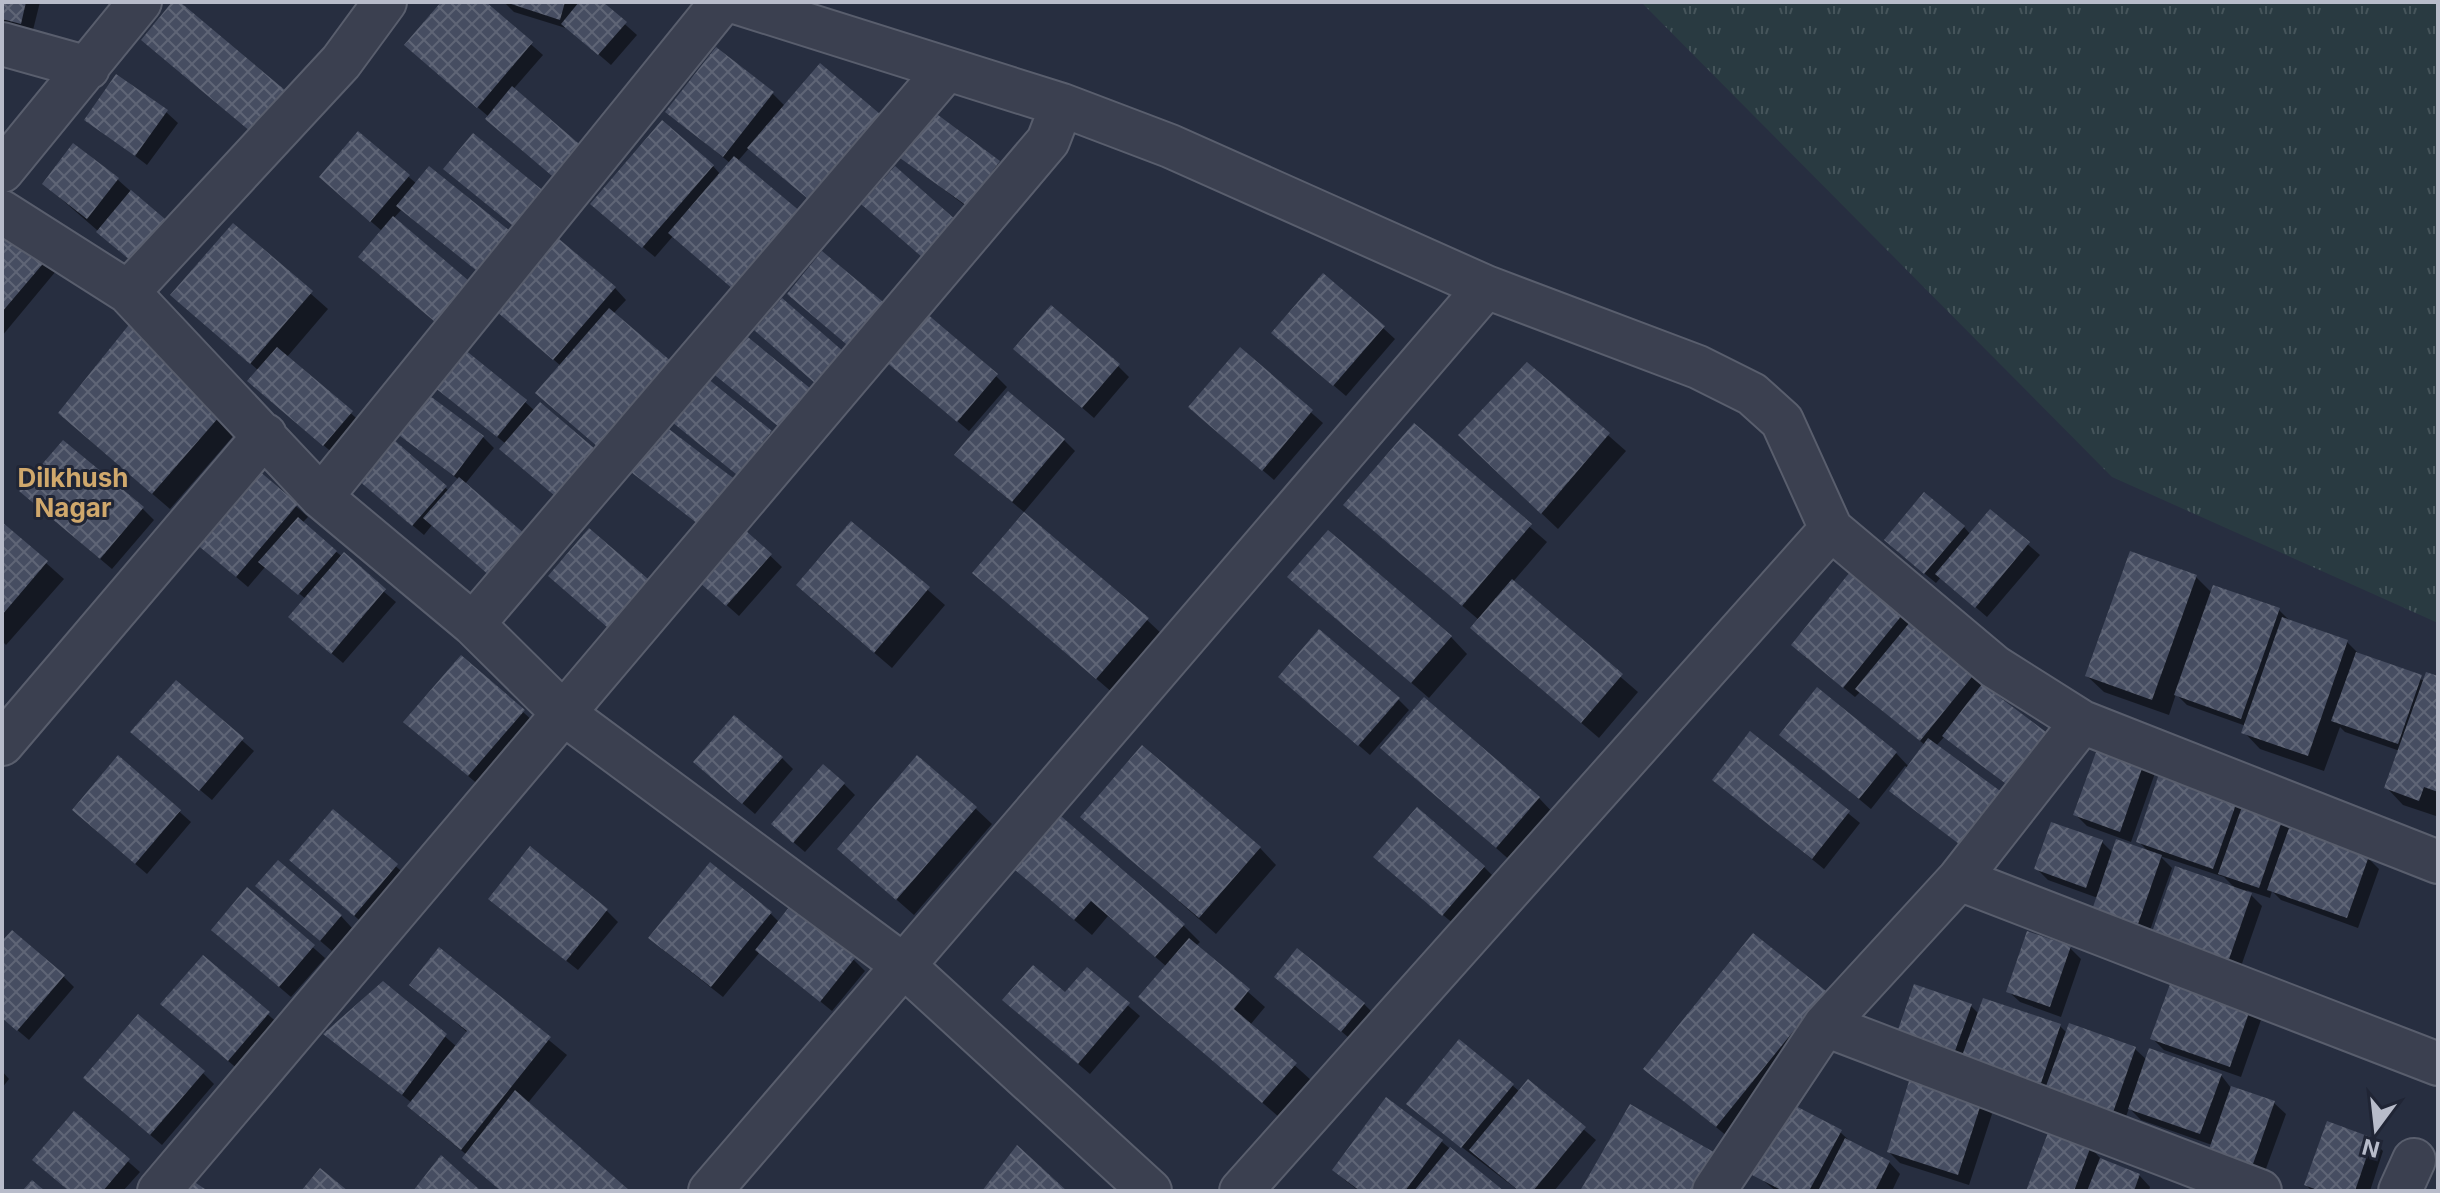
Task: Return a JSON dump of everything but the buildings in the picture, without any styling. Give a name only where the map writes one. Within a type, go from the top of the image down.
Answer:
[{"type":"street","points":[[2,171],[140,2]]},
{"type":"street","points":[[128,292],[341,62],[385,2]]},
{"type":"street","points":[[321,497],[722,2]]},
{"type":"street","points":[[735,2],[1062,105],[1170,146],[1486,287],[1698,367],[1752,394],[1782,421],[1831,529],[1995,667],[2082,722],[2438,862]]},
{"type":"street","points":[[2,44],[88,68]]},
{"type":"street","points":[[473,624],[946,70]]},
{"type":"street","points":[[159,1191],[1048,141],[1062,105]]},
{"type":"street","points":[[2,212],[128,292],[321,497],[473,624],[563,713],[903,965],[1150,1191]]},
{"type":"street","points":[[710,1191],[1486,287]]},
{"type":"street","points":[[2,744],[265,435]]},
{"type":"street","points":[[1241,1191],[1831,529]]},
{"type":"street","points":[[1714,1191],[1825,1025],[1959,879],[2082,722]]},
{"type":"street","points":[[1959,879],[2438,1064]]},
{"type":"street","points":[[1825,1025],[2170,1176],[2260,1191]]},
{"type":"green space","points":[[1641,2],[2438,2],[2438,623],[2112,477]]},
{"type":"district","name":"Dilkhush Nagar","points":[[73,492]]}]
